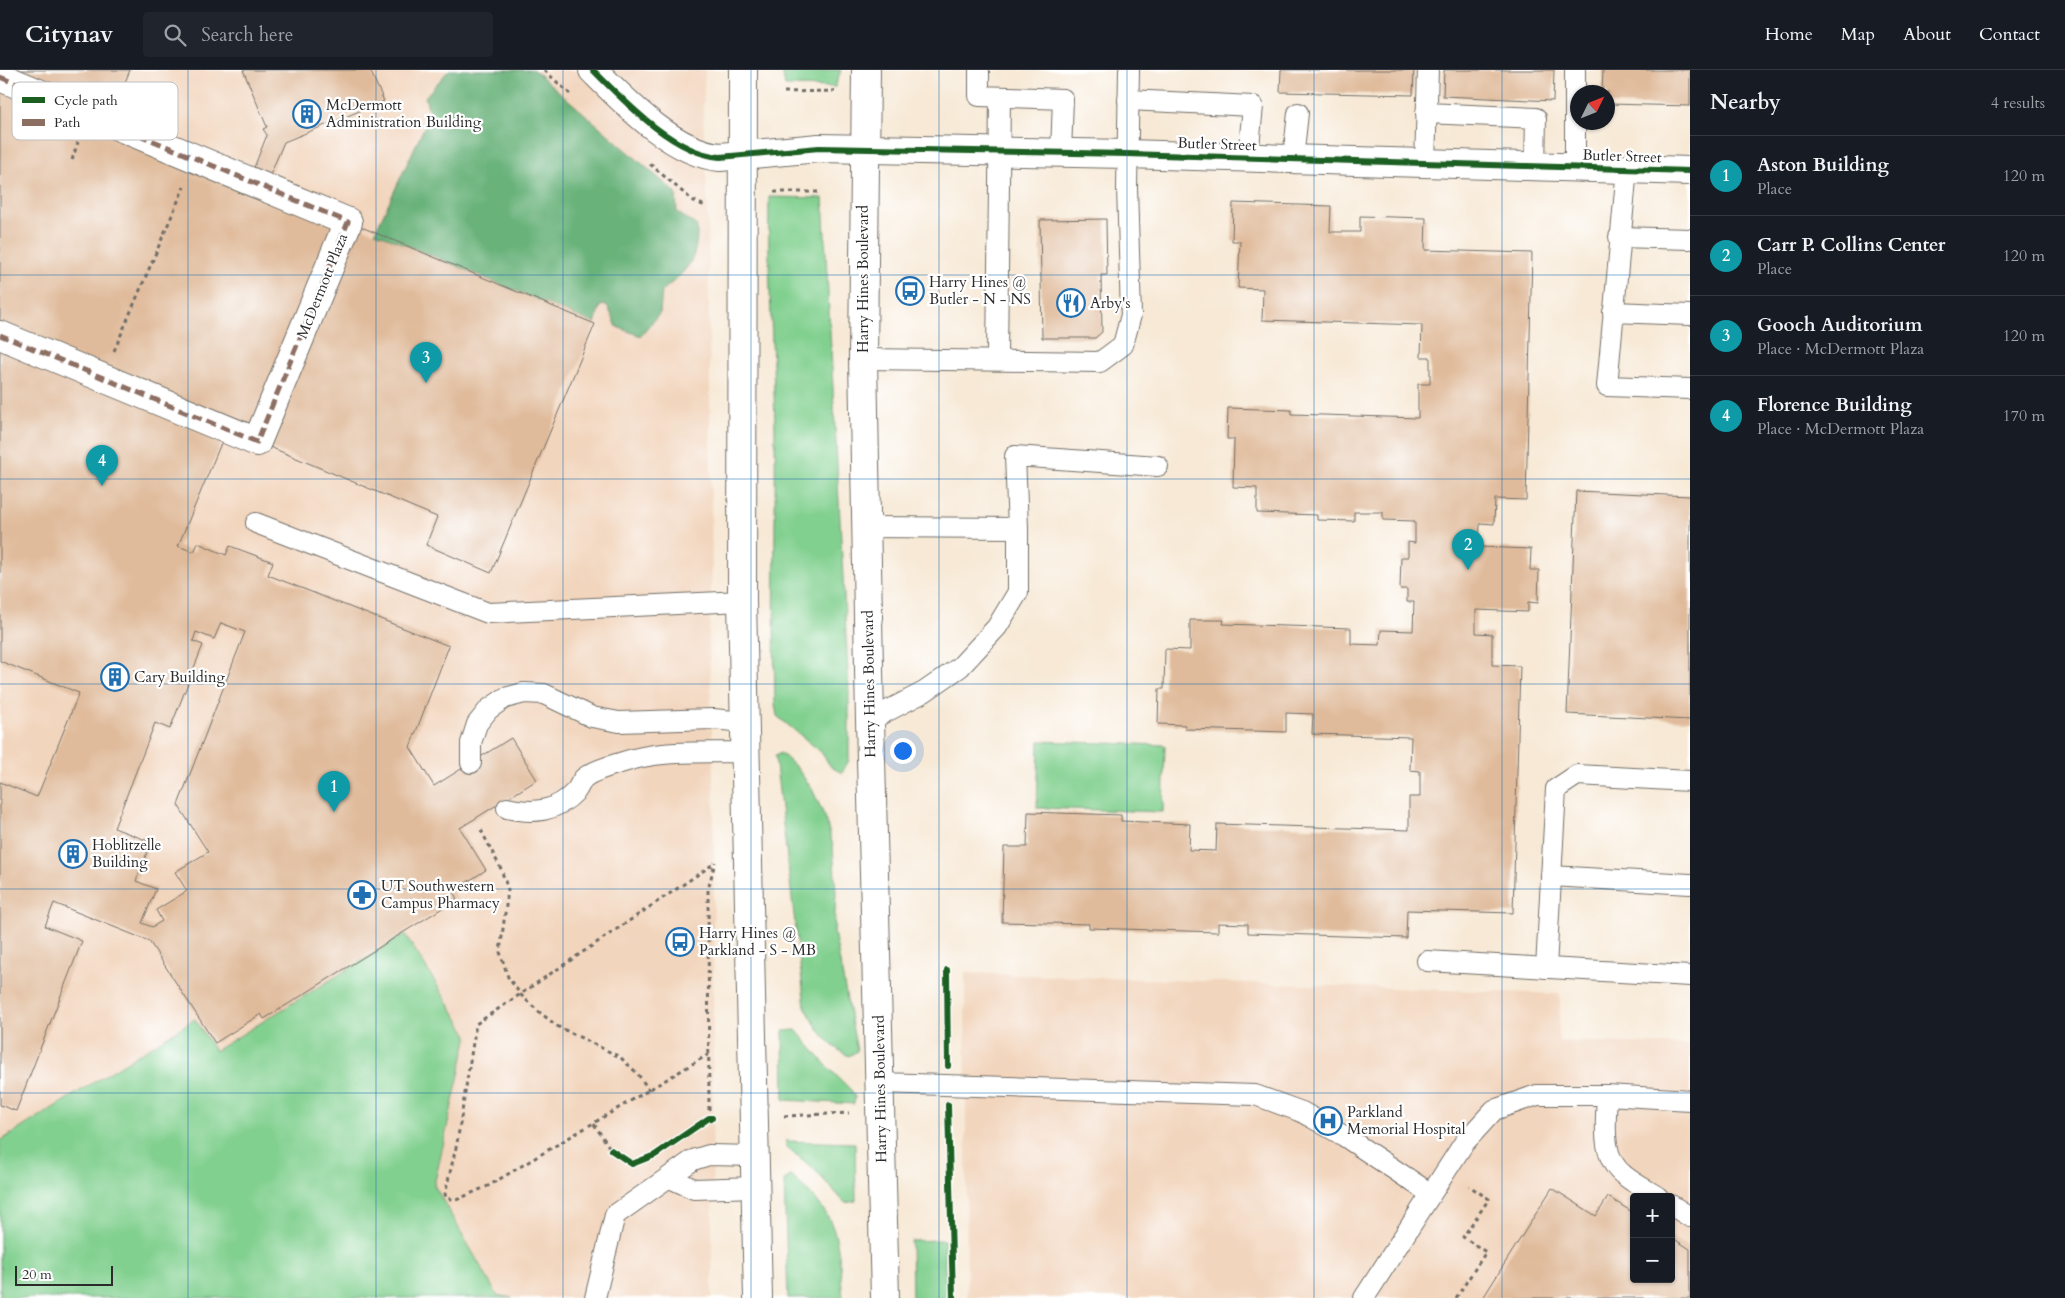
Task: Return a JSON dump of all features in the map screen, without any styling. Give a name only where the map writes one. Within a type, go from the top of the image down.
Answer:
[{"type":"main road","name":"Butler Street","points":[[593,70],[614,91],[674,140],[705,156],[744,156],[819,148],[1248,157],[1690,171]]},
{"type":"main road","points":[[743,70],[742,601],[758,1298]]},
{"type":"main road","name":"Harry Hines Boulevard","points":[[866,70],[863,359],[885,1298]]},
{"type":"main road","name":"McDermott Plaza","points":[[0,77],[12,82]]},
{"type":"main road","name":"McDermott Plaza","points":[[0,335],[257,442],[348,222],[151,140]]},
{"type":"lane","points":[[979,70],[978,96],[1063,99],[1061,153]]},
{"type":"lane","points":[[863,359],[1100,362],[1123,345],[1131,315],[1127,154],[1129,70]]},
{"type":"lane","points":[[1425,162],[1428,70]]},
{"type":"lane","points":[[1575,70],[1575,166]]},
{"type":"lane","points":[[997,360],[1000,97]]},
{"type":"lane","points":[[1128,100],[1252,106],[1248,157]]},
{"type":"lane","points":[[1293,159],[1298,112]]},
{"type":"lane","points":[[1426,113],[1536,118],[1535,165]]},
{"type":"lane","points":[[1627,168],[1606,386],[1690,388]]},
{"type":"lane","points":[[1619,237],[1690,239]]},
{"type":"lane","points":[[1613,312],[1690,315]]},
{"type":"lane","points":[[870,720],[924,692],[960,667],[996,628],[1018,592],[1015,456],[1158,466]]},
{"type":"lane","points":[[256,523],[488,612],[742,601]]},
{"type":"lane","points":[[866,527],[1018,528]]},
{"type":"lane","points":[[471,763],[471,743],[477,724],[489,708],[505,698],[524,693],[544,694],[592,717],[619,722],[713,719],[744,722]]},
{"type":"lane","points":[[507,808],[526,812],[546,810],[564,803],[578,789],[584,778],[618,763],[653,753],[745,752]]},
{"type":"lane","points":[[1546,968],[1556,789],[1576,775],[1690,781]]},
{"type":"lane","points":[[1551,876],[1690,884]]},
{"type":"lane","points":[[1427,961],[1690,976]]},
{"type":"lane","points":[[881,1083],[1255,1095],[1302,1112],[1344,1136],[1432,1194]]},
{"type":"lane","points":[[1364,1298],[1464,1143],[1494,1110],[1537,1095],[1607,1095],[1690,1100]]},
{"type":"lane","points":[[1607,1095],[1605,1128],[1608,1152],[1622,1175],[1651,1193]]},
{"type":"lane","points":[[595,1298],[615,1215],[645,1192],[670,1178],[693,1160],[709,1155],[756,1156]]},
{"type":"lane","points":[[670,1178],[694,1189],[756,1187]]},
{"type":"lane","points":[[1675,1208],[1690,1217]]},
{"type":"path","points":[[784,92],[835,91]]},
{"type":"path","points":[[113,352],[186,182]]},
{"type":"path","points":[[774,192],[822,192]]},
{"type":"path","points":[[481,830],[501,869],[508,890],[500,952],[508,977],[521,995],[557,1026],[620,1057],[637,1073],[648,1090]]},
{"type":"path","points":[[709,1118],[708,890],[715,863],[715,854]]},
{"type":"path","points":[[708,1054],[488,1186],[456,1200],[446,1198],[445,1194],[457,1143],[476,1024],[715,863]]},
{"type":"path","points":[[784,1116],[855,1113]]},
{"type":"path","points":[[594,1124],[611,1150]]},
{"type":"path","points":[[1456,1298],[1486,1252],[1463,1237],[1489,1199],[1468,1185]]},
{"type":"shaded area","points":[[0,70],[705,70],[703,110],[708,220],[712,572],[709,635],[714,805],[712,1298],[0,1298]]},
{"type":"shaded area","name":"Parkland Memorial Hospital","points":[[965,973],[1560,994],[1559,1041],[1690,1045],[1690,1298],[967,1298]]},
{"type":"green space","points":[[449,70],[534,70],[676,193],[677,212],[697,226],[696,248],[685,270],[662,291],[660,313],[641,336],[617,327],[607,305],[600,306],[595,324],[375,232],[430,115],[425,97]]},
{"type":"green space","points":[[782,70],[841,70],[835,87],[785,86]]},
{"type":"green space","points":[[769,197],[823,198],[849,691],[849,760],[842,773],[831,767],[821,752],[777,716],[775,704],[775,432],[769,256]]},
{"type":"green space","points":[[1039,741],[1165,745],[1163,812],[1037,808]]},
{"type":"green space","points":[[781,753],[797,768],[812,789],[825,817],[833,846],[836,893],[834,932],[857,1051],[849,1056],[828,1041],[805,1006],[775,756]]},
{"type":"green space","points":[[405,934],[468,1035],[434,1185],[497,1295],[512,1298],[0,1298],[0,1141],[195,1019],[215,1051]]},
{"type":"green space","points":[[796,1030],[826,1065],[851,1090],[855,1097],[854,1104],[784,1100],[783,1031]]},
{"type":"green space","points":[[786,1141],[855,1143],[856,1201],[845,1203],[812,1167],[786,1147]]},
{"type":"green space","points":[[791,1176],[819,1204],[834,1230],[843,1298],[788,1298],[784,1180]]},
{"type":"green space","points":[[944,1240],[946,1298],[912,1298],[911,1241]]},
{"type":"building","points":[[0,70],[130,70],[125,82],[12,82],[12,140],[152,140],[249,180],[267,135],[263,129],[267,127],[243,70],[370,70],[384,101],[284,142],[265,187],[595,324],[491,573],[426,545],[437,517],[227,429],[178,546],[194,552],[198,543],[226,555],[230,546],[273,562],[268,575],[449,646],[410,747],[434,786],[511,738],[537,780],[460,828],[486,870],[453,891],[457,899],[264,1019],[261,1014],[215,1043],[149,941],[54,903],[45,926],[82,941],[16,1111],[0,1105],[0,782],[37,797],[79,693],[0,661]],"holes":[[[221,623],[245,632],[178,805],[208,852],[175,872],[187,891],[156,910],[162,921],[152,927],[142,923],[156,889],[136,881],[151,842],[114,828],[155,723],[170,729],[203,645],[193,641],[196,632],[214,639]]]},
{"type":"building","points":[[1281,70],[1414,70],[1413,95],[1280,92]]},
{"type":"building","points":[[1444,70],[1554,70],[1553,101],[1443,96]]},
{"type":"building","points":[[1603,70],[1690,70],[1690,106],[1615,104],[1615,85],[1602,85]]},
{"type":"building","points":[[1233,203],[1331,206],[1330,232],[1360,232],[1360,216],[1426,218],[1425,250],[1532,253],[1526,500],[1495,499],[1494,524],[1480,523],[1479,547],[1531,549],[1530,570],[1539,570],[1538,603],[1528,602],[1528,612],[1476,610],[1476,633],[1492,634],[1492,665],[1520,666],[1513,913],[1407,910],[1406,938],[1248,933],[1248,924],[1218,923],[1218,932],[1089,928],[1089,924],[1002,922],[1004,847],[1027,847],[1028,812],[1121,815],[1121,821],[1190,824],[1189,850],[1216,851],[1217,824],[1409,830],[1409,797],[1420,797],[1420,771],[1410,770],[1411,737],[1312,734],[1313,714],[1286,713],[1286,732],[1185,729],[1185,725],[1158,724],[1159,689],[1164,689],[1165,649],[1190,650],[1190,620],[1224,620],[1223,624],[1351,628],[1351,644],[1380,645],[1381,630],[1413,631],[1414,602],[1407,602],[1407,589],[1400,589],[1401,557],[1408,557],[1408,542],[1415,543],[1415,521],[1383,520],[1383,512],[1354,512],[1354,521],[1317,520],[1317,515],[1257,513],[1257,488],[1233,487],[1234,439],[1227,439],[1228,408],[1291,410],[1291,414],[1418,418],[1418,384],[1430,384],[1430,357],[1421,357],[1422,325],[1262,320],[1263,289],[1238,288],[1240,241],[1232,241]]},
{"type":"building","name":"Arby's","points":[[1106,219],[1107,275],[1101,275],[1102,332],[1095,338],[1042,338],[1040,220]]},
{"type":"building","points":[[1576,491],[1690,496],[1690,720],[1567,714]]},
{"type":"building","points":[[1552,1188],[1596,1216],[1608,1197],[1630,1211],[1630,1283],[1675,1283],[1675,1240],[1690,1249],[1690,1298],[1483,1298]]},
{"type":"marked path","points":[[0,77],[12,82]]},
{"type":"marked path","points":[[0,335],[257,442],[348,222],[151,140]]},
{"type":"cycle path","points":[[593,70],[635,111],[668,136],[702,153],[720,157],[819,148],[1127,154],[1690,171]]},
{"type":"cycle path","points":[[947,970],[948,1066]]},
{"type":"cycle path","points":[[948,1105],[953,1298]]},
{"type":"cycle path","points":[[611,1150],[632,1164],[655,1155],[709,1118],[712,1118]]},
{"type":"place","name":"McDermott Administration Building","points":[[307,114]]},
{"type":"place","name":"Harry Hines @ Butler - N - NS","points":[[910,291]]},
{"type":"place","name":"Arby's","points":[[1071,303]]},
{"type":"place","name":"Gooch Auditorium","points":[[426,383]]},
{"type":"place","name":"Florence Building","points":[[102,486]]},
{"type":"place","name":"Carr P. Collins Center","points":[[1468,570]]},
{"type":"place","name":"Cary Building","points":[[115,677]]},
{"type":"place","name":"Aston Building","points":[[334,812]]},
{"type":"place","name":"Hoblitzelle Building","points":[[73,854]]},
{"type":"place","name":"UT Southwestern Campus Pharmacy","points":[[362,895]]},
{"type":"place","name":"Harry Hines @ Parkland - S - MB","points":[[680,942]]},
{"type":"place","name":"Parkland Memorial Hospital","points":[[1328,1121]]}]
